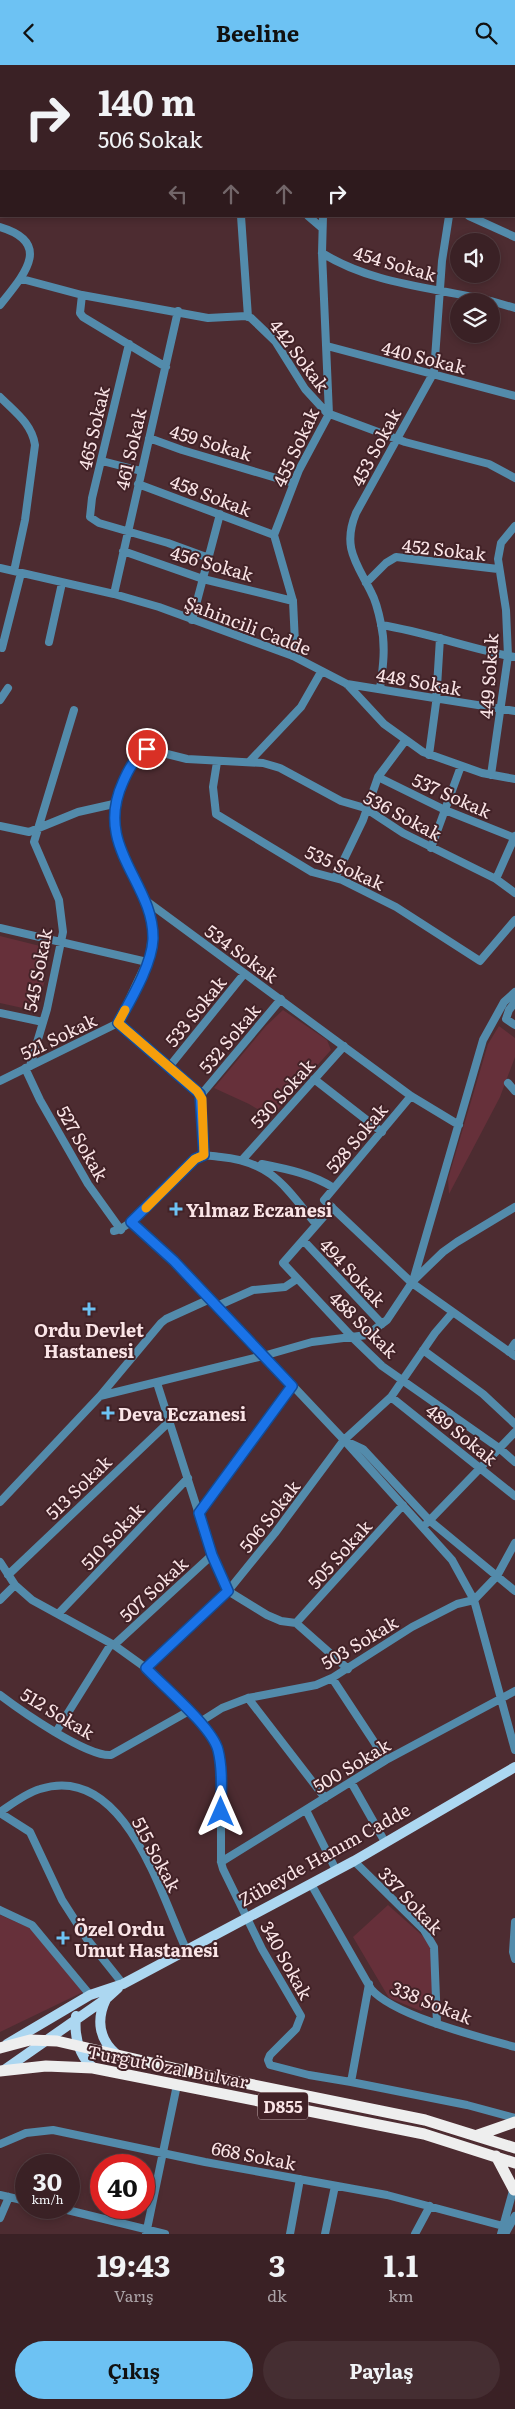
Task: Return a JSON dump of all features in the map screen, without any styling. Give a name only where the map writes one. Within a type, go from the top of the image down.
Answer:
[{"type":"highway","name":"Zübeyde Hanım Cadde","points":[[1,2047],[30,2040],[52,2040]]},
{"type":"highway","name":"Turgut Özal Bulvar","points":[[52,2040],[195,2073],[425,2120],[515,2147]]},
{"type":"highway","name":"Zübeyde Hanım Cadde","points":[[2,2071],[46,2066]]},
{"type":"highway","name":"Turgut Özal Bulvar","points":[[46,2066],[94,2068],[424,2134],[515,2163]]},
{"type":"highway","points":[[478,2135],[515,2120]]},
{"type":"highway","points":[[496,2157],[514,2188]]},
{"type":"main road","name":"Zübeyde Hanım Cadde","points":[[1,2047],[85,1998],[123,1984],[354,1861],[515,1767]]},
{"type":"main road","name":"Zübeyde Hanım Cadde","points":[[2,2071],[52,2040],[76,2019],[107,1998],[123,1984]]},
{"type":"main road","points":[[85,1998],[76,2019],[75,2032],[82,2055],[94,2068]]},
{"type":"main road","points":[[107,1998],[100,2013],[100,2027],[104,2041],[116,2054]]},
{"type":"street","points":[[241,217],[248,317]]},
{"type":"street","points":[[309,217],[322,228]]},
{"type":"street","name":"455 Sokak","points":[[274,535],[293,483],[329,414],[322,253],[323,217]]},
{"type":"street","name":"453 Sokak","points":[[380,689],[384,657],[381,625],[374,598],[353,557],[349,533],[356,513],[435,367],[439,292],[449,217]]},
{"type":"street","points":[[471,217],[515,237]]},
{"type":"street","points":[[0,227],[22,235],[29,247],[29,259],[22,279],[0,305]]},
{"type":"street","name":"454 Sokak","points":[[322,253],[358,272],[450,294]]},
{"type":"street","name":"442 Sokak","points":[[22,279],[82,295],[208,318],[248,317],[266,330],[305,389],[329,414],[395,438],[489,464],[515,477]]},
{"type":"street","points":[[82,295],[80,313],[83,317],[166,367]]},
{"type":"street","name":"454 Sokak","points":[[500,304],[515,308]]},
{"type":"street","name":"461 Sokak","points":[[114,594],[140,471],[178,311]]},
{"type":"street","name":"465 Sokak","points":[[127,530],[99,523],[91,519],[89,512],[129,344]]},
{"type":"street","name":"440 Sokak","points":[[327,346],[432,375],[515,395]]},
{"type":"street","points":[[0,397],[25,421],[34,436],[36,456],[17,572],[2,648]]},
{"type":"street","name":"459 Sokak","points":[[149,438],[182,450],[293,483]]},
{"type":"street","points":[[102,461],[140,471]]},
{"type":"street","name":"458 Sokak","points":[[138,484],[274,535]]},
{"type":"street","points":[[192,619],[220,514]]},
{"type":"street","name":"449 Sokak","points":[[492,775],[501,709],[512,657],[506,609],[498,569],[501,543],[515,526]]},
{"type":"street","points":[[127,530],[208,559]]},
{"type":"street","points":[[274,535],[293,601],[293,655]]},
{"type":"street","name":"456 Sokak","points":[[123,551],[203,579],[293,601]]},
{"type":"street","name":"452 Sokak","points":[[366,583],[386,563],[396,557],[498,569]]},
{"type":"street","name":"Şahincili Cadde","points":[[0,568],[114,594],[293,655],[321,672],[347,684],[384,723],[405,741],[429,755],[492,775],[515,779]]},
{"type":"street","points":[[49,642],[62,583]]},
{"type":"street","points":[[381,625],[512,657]]},
{"type":"street","points":[[429,755],[437,700],[440,638]]},
{"type":"street","points":[[250,762],[300,707],[321,672]]},
{"type":"street","name":"448 Sokak","points":[[347,684],[437,700],[515,711]]},
{"type":"street","points":[[0,700],[8,688]]},
{"type":"street","name":"545 Sokak","points":[[28,1067],[43,1022],[63,932],[59,901],[34,842],[74,710]]},
{"type":"street","points":[[334,878],[363,820],[365,809],[378,777],[405,741]]},
{"type":"street","name":"536 Sokak","points":[[147,749],[187,759],[263,763],[280,768],[341,801],[365,809],[431,848],[496,879],[515,893]]},
{"type":"street","name":"534 Sokak","points":[[147,749],[131,765],[120,788],[115,818],[116,838],[145,900],[412,1096],[458,1125]]},
{"type":"street","name":"535 Sokak","points":[[217,762],[213,787],[215,812],[218,817],[252,834],[312,873],[334,878],[396,907],[480,961],[515,920]]},
{"type":"street","points":[[431,848],[462,766]]},
{"type":"street","name":"537 Sokak","points":[[378,777],[445,810],[515,837]]},
{"type":"street","points":[[0,826],[25,833],[78,812],[118,803]]},
{"type":"street","points":[[496,879],[515,837]]},
{"type":"street","name":"521 Sokak","points":[[0,1081],[118,1023],[147,962],[153,941],[145,900]]},
{"type":"street","points":[[0,928],[147,962]]},
{"type":"street","name":"533 Sokak","points":[[169,1067],[244,974]]},
{"type":"street","points":[[413,1282],[483,1040],[504,1001],[515,992]]},
{"type":"street","name":"532 Sokak","points":[[200,1096],[281,999]]},
{"type":"street","points":[[515,1002],[509,1010],[506,1019],[515,1025]]},
{"type":"street","points":[[0,1013],[43,1022]]},
{"type":"street","points":[[118,1023],[200,1096],[204,1155]]},
{"type":"street","name":"530 Sokak","points":[[243,1159],[344,1046]]},
{"type":"street","name":"527 Sokak","points":[[28,1067],[40,1100],[118,1232],[131,1222]]},
{"type":"street","points":[[314,1079],[382,1132]]},
{"type":"street","points":[[508,1083],[515,1091]]},
{"type":"street","name":"528 Sokak","points":[[332,1207],[324,1200],[412,1096]]},
{"type":"street","points":[[334,1188],[316,1178],[295,1171],[243,1159],[204,1155],[195,1159],[131,1222],[174,1261],[217,1306],[344,1440],[404,1505],[422,1529],[452,1560],[474,1600],[515,1750]]},
{"type":"street","points":[[243,1159],[268,1170],[284,1185],[316,1224]]},
{"type":"street","points":[[332,1207],[413,1282],[453,1312],[512,1354],[515,1343]]},
{"type":"street","name":"488 Sokak","points":[[332,1207],[283,1263],[352,1337],[382,1366],[403,1378],[499,1448],[515,1462]]},
{"type":"street","points":[[100,1395],[157,1383],[312,1342],[367,1335],[387,1320],[413,1282],[457,1241],[515,1207]]},
{"type":"street","name":"494 Sokak","points":[[303,1240],[382,1324]]},
{"type":"street","points":[[217,1306],[253,1291],[285,1287],[298,1279]]},
{"type":"street","points":[[0,1502],[100,1395],[166,1319],[210,1299]]},
{"type":"street","name":"506 Sokak","points":[[146,1668],[228,1591],[281,1526],[344,1440],[390,1397],[453,1312]]},
{"type":"street","points":[[423,1350],[482,1393],[515,1424]]},
{"type":"street","points":[[157,1383],[212,1555],[228,1591],[244,1603],[267,1615],[280,1621],[296,1623],[348,1669]]},
{"type":"street","points":[[199,1513],[292,1386]]},
{"type":"street","name":"489 Sokak","points":[[390,1397],[515,1496]]},
{"type":"street","name":"513 Sokak","points":[[8,1575],[170,1421]]},
{"type":"street","points":[[422,1529],[479,1467],[515,1432]]},
{"type":"street","points":[[344,1440],[363,1449],[429,1520],[515,1591]]},
{"type":"street","name":"510 Sokak","points":[[58,1614],[188,1478]]},
{"type":"street","name":"505 Sokak","points":[[296,1623],[404,1505]]},
{"type":"street","points":[[474,1600],[498,1576],[515,1543]]},
{"type":"street","name":"507 Sokak","points":[[56,1731],[112,1644],[212,1555]]},
{"type":"street","points":[[0,1561],[15,1585],[32,1600],[112,1644],[146,1668],[200,1722],[214,1740],[220,1761],[221,1861],[246,1917]]},
{"type":"street","points":[[0,1600],[15,1585]]},
{"type":"street","name":"503 Sokak","points":[[200,1722],[222,1708],[248,1698],[316,1685],[332,1679],[412,1627],[458,1604],[474,1600]]},
{"type":"street","points":[[332,1679],[386,1760]]},
{"type":"street","name":"500 Sokak","points":[[221,1861],[386,1760],[515,1691]]},
{"type":"street","name":"512 Sokak","points":[[0,1695],[56,1731],[102,1756],[111,1755],[188,1711]]},
{"type":"street","points":[[248,1698],[325,1798]]},
{"type":"street","points":[[351,1782],[385,1842]]},
{"type":"street","name":"515 Sokak","points":[[0,1813],[31,1793],[50,1787],[79,1788],[104,1800],[124,1821],[152,1871],[186,1949]]},
{"type":"street","points":[[306,1810],[336,1870]]},
{"type":"street","points":[[0,1813],[30,1832],[62,1900],[87,1939],[123,1984]]},
{"type":"street","name":"337 Sokak","points":[[354,1861],[424,1930],[433,1942],[437,2024]]},
{"type":"street","name":"338 Sokak","points":[[311,1884],[369,1984],[380,1998],[437,2024],[515,2047]]},
{"type":"street","points":[[0,1910],[32,1925],[85,1998]]},
{"type":"street","name":"340 Sokak","points":[[246,1917],[262,1949],[301,2016],[296,2029],[270,2055],[268,2060],[270,2065],[309,2075],[351,2081]]},
{"type":"street","points":[[515,1922],[513,1951],[515,1959]]},
{"type":"street","points":[[369,1984],[351,2081],[468,2105],[515,2120]]},
{"type":"street","points":[[147,2232],[177,2085]]},
{"type":"street","name":"668 Sokak","points":[[0,2143],[26,2133],[53,2130],[387,2195],[430,2206],[503,2231]]},
{"type":"street","points":[[290,2234],[300,2179]]},
{"type":"street","points":[[325,2234],[335,2186]]},
{"type":"street","points":[[503,2231],[514,2188]]},
{"type":"street","points":[[0,2195],[15,2198]]},
{"type":"street","points":[[0,2218],[9,2197]]},
{"type":"street","points":[[416,2234],[430,2206]]},
{"type":"street","points":[[80,2214],[147,2232],[165,2234]]},
{"type":"street","points":[[503,2231],[515,2216]]},
{"type":"shaded area","points":[[0,936],[48,948],[40,978],[45,980],[36,1011],[0,1003]]},
{"type":"shaded area","points":[[283,1010],[327,1040],[331,1050],[271,1117],[249,1104],[214,1088],[266,1026]]},
{"type":"shaded area","points":[[499,1026],[515,1038],[515,1057],[500,1097],[449,1194],[448,1179],[488,1044]]},
{"type":"shaded area","points":[[388,1905],[424,1937],[431,1947],[433,2002],[421,2011],[389,1998],[353,1937]]},
{"type":"shaded area","points":[[0,1915],[30,1928],[83,1992],[0,2032]]},
{"type":"slow traffic","points":[[125,1010],[118,1023],[197,1091],[202,1099],[204,1155],[195,1159],[146,1208]]},
{"type":"place","name":"Yılmaz Eczanesi","points":[[176,1209]]},
{"type":"place","name":"Ordu Devlet Hastanesi","points":[[89,1309]]},
{"type":"place","name":"Deva Eczanesi","points":[[108,1413]]},
{"type":"place","name":"Özel Ordu Umut Hastanesi","points":[[63,1938]]},
{"type":"route","points":[[147,749],[131,765],[120,788],[115,818],[116,838],[134,882],[145,900],[150,915],[153,941],[150,955],[131,999],[118,1023],[200,1094],[202,1099],[204,1155],[195,1159],[131,1222],[174,1261],[292,1386],[199,1513],[212,1555],[228,1591],[146,1668],[198,1719],[214,1740],[220,1761],[221,1812]]}]
